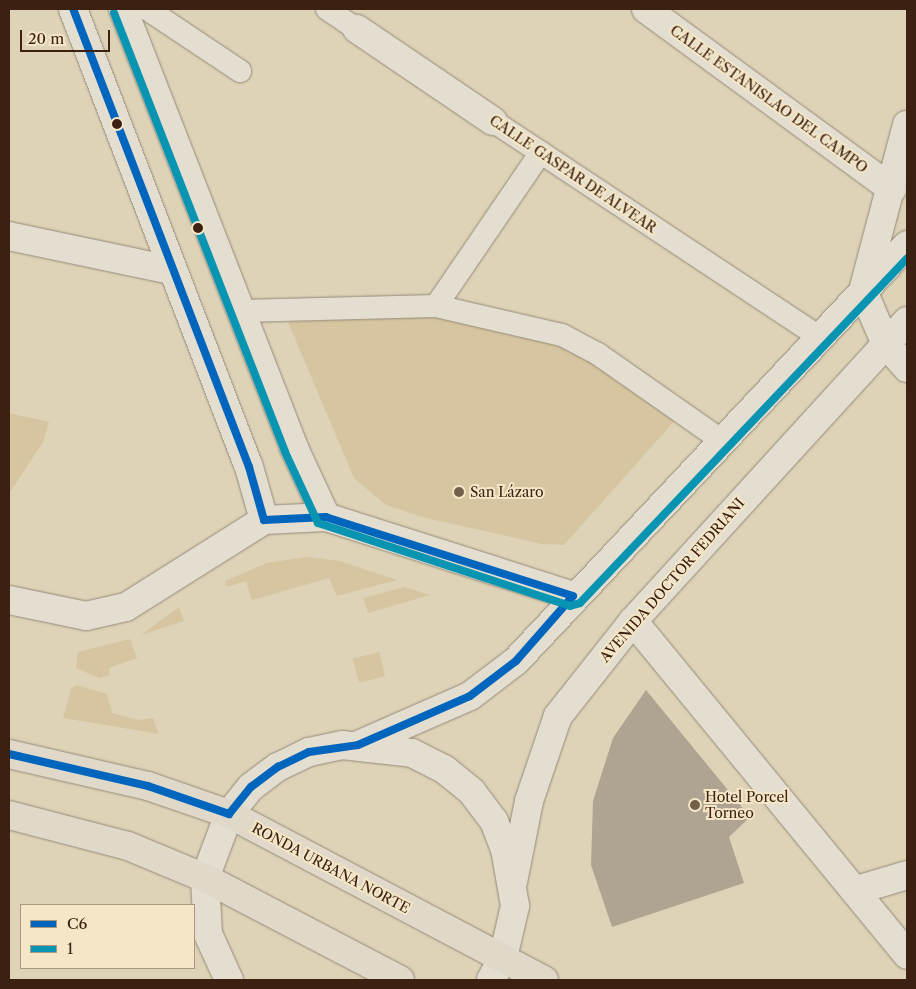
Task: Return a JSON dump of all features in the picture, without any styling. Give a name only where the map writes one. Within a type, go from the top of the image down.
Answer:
[{"type":"main road","name":"RONDA URBANA NORTE","points":[[9,754],[148,786],[229,814],[497,969],[544,980]]},
{"type":"main road","points":[[9,815],[128,846],[205,878],[400,980]]},
{"type":"street","points":[[73,9],[170,270],[248,467],[264,520]]},
{"type":"street","points":[[123,9],[241,311],[326,517]]},
{"type":"street","points":[[147,9],[240,71]]},
{"type":"street","name":"CALLE GASPAR DE ALVEAR","points":[[327,9],[821,338]]},
{"type":"street","name":"CALLE ESTANISLAO DEL CAMPO","points":[[646,9],[892,189]]},
{"type":"street","points":[[907,125],[892,189],[863,291],[886,344],[907,368]]},
{"type":"street","points":[[436,306],[541,152]]},
{"type":"street","points":[[9,236],[170,270]]},
{"type":"street","points":[[228,980],[208,934],[205,878],[229,814],[251,787],[278,767],[308,752],[358,745],[470,696],[516,661],[573,596],[821,338],[907,245]]},
{"type":"street","points":[[241,311],[436,306],[562,335],[598,354],[721,440]]},
{"type":"street","name":"AVENIDA DOCTOR FEDRIANI","points":[[513,882],[528,801],[558,716],[633,621],[907,321]]},
{"type":"street","points":[[9,600],[86,616],[126,607],[264,520],[326,517],[573,596]]},
{"type":"street","points":[[633,621],[857,890],[907,955]]},
{"type":"street","points":[[358,745],[412,753],[444,769],[472,792],[494,821],[513,882],[515,906],[497,969]]},
{"type":"street","points":[[857,890],[907,874]]},
{"type":"shaded area","points":[[434,315],[560,340],[678,417],[564,545],[542,544],[422,517],[386,505],[354,478],[288,322]]},
{"type":"shaded area","points":[[9,413],[49,422],[43,442],[9,494]]},
{"type":"shaded area","points":[[306,557],[340,561],[397,580],[337,596],[329,578],[252,600],[246,581],[227,587],[225,581],[267,563]]},
{"type":"shaded area","points":[[404,587],[430,595],[368,613],[363,598]]},
{"type":"shaded area","points":[[179,607],[184,621],[141,635]]},
{"type":"shaded area","points":[[130,639],[137,658],[109,668],[110,675],[99,678],[76,668],[78,652]]},
{"type":"shaded area","points":[[379,652],[385,676],[359,683],[353,659]]},
{"type":"shaded area","points":[[77,685],[107,694],[112,713],[138,720],[153,718],[159,734],[63,718],[71,689]]},
{"type":"building","name":"Hotel Porcel Torneo","points":[[646,690],[750,817],[729,837],[744,883],[612,927],[591,865],[593,801],[613,738]]},
{"type":"transit line","name":"C6","points":[[9,754],[148,786],[229,814],[251,787],[278,767],[309,752],[358,745],[470,696],[516,661],[573,596],[326,517],[264,520],[249,467],[73,9]]},
{"type":"transit line","name":"1","points":[[114,13],[285,452],[318,523],[570,606],[580,603],[907,259]]},
{"type":"place","name":"San Lázaro","points":[[459,492]]},
{"type":"place","name":"Hotel Porcel Torneo","points":[[695,805]]}]
